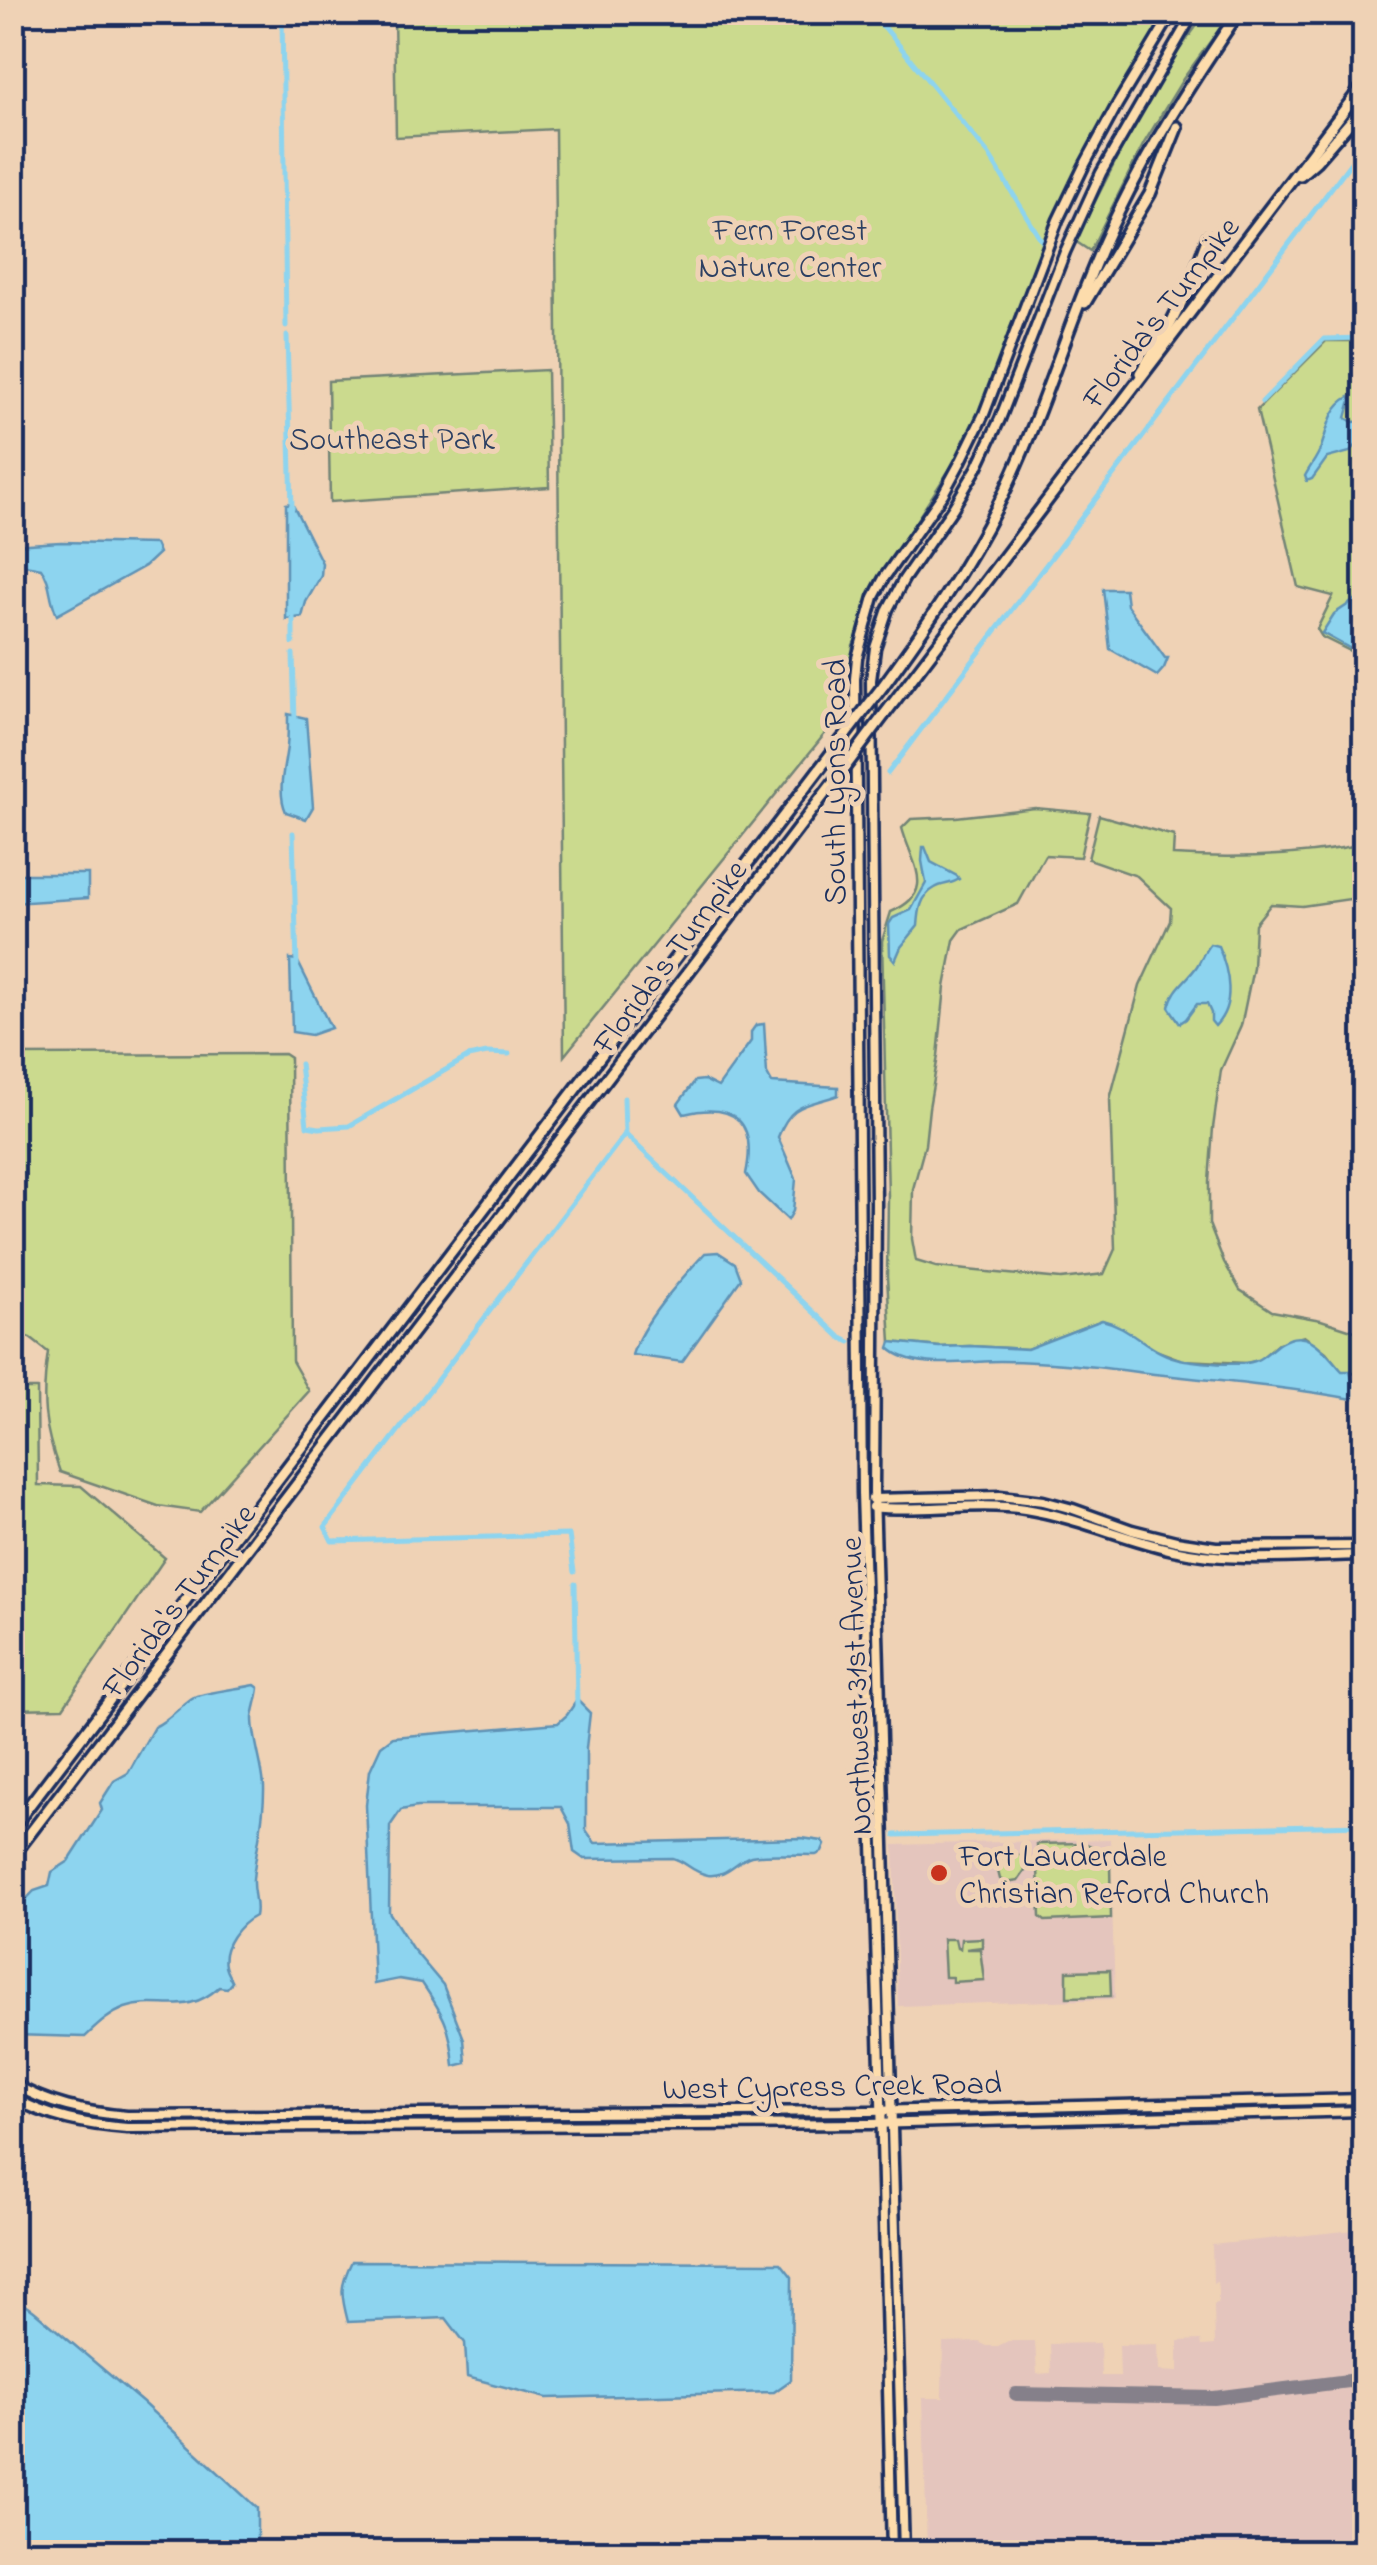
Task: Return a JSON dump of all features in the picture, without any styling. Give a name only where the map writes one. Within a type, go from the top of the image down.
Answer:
[{"type":"highway","name":"Florida's Turnpike","points":[[12,1828],[883,686],[932,616],[998,505],[1116,217],[1186,89],[1240,12]]},
{"type":"highway","name":"Florida's Turnpike","points":[[12,1857],[1364,84]]},
{"type":"highway","points":[[1290,183],[1316,161],[1364,106]]},
{"type":"highway","points":[[1074,317],[1150,194],[1178,128]]},
{"type":"highway","points":[[1129,393],[1191,283],[1208,237]]},
{"type":"main road","name":"South Lyons Road","points":[[861,1389],[855,680],[865,622],[884,578],[942,494],[984,414],[1058,220],[1092,150],[1173,12]]},
{"type":"main road","name":"South Lyons Road","points":[[872,818],[871,680],[888,609],[904,578],[977,468],[1101,173],[1194,12]]},
{"type":"main road","name":"Northwest 31st Avenue","points":[[872,818],[874,1503],[892,2552]]},
{"type":"main road","points":[[858,1036],[873,1036]]},
{"type":"main road","name":"Northwest 31st Avenue","points":[[861,1389],[886,2110]]},
{"type":"main road","points":[[874,1503],[1000,1496],[1042,1501],[1162,1538],[1216,1547],[1364,1546]]},
{"type":"main road","points":[[863,1503],[1021,1508],[1071,1518],[1174,1550],[1215,1556],[1364,1555]]},
{"type":"main road","name":"West Cypress Creek Road","points":[[12,2083],[31,2094],[89,2113],[127,2116],[886,2110],[1364,2099]]},
{"type":"main road","name":"West Cypress Creek Road","points":[[12,2097],[54,2116],[89,2125],[128,2128],[886,2123],[1364,2111]]},
{"type":"main road","name":"Northwest 31st Avenue","points":[[886,2123],[904,2552]]},
{"type":"shaded area","points":[[1110,1839],[1115,1999],[898,2006],[894,1845]]},
{"type":"shaded area","points":[[1364,2229],[1364,2552],[927,2552],[923,2398],[944,2398],[943,2343],[998,2346],[1008,2341],[1035,2341],[1037,2374],[1051,2373],[1050,2344],[1100,2343],[1101,2376],[1120,2376],[1119,2345],[1158,2344],[1159,2371],[1178,2372],[1178,2341],[1201,2340],[1202,2346],[1215,2345],[1214,2305],[1218,2302],[1218,2289],[1217,2282],[1213,2283],[1212,2245]]},
{"type":"green space","name":"Fern Forest Nature Center","points":[[394,13],[1168,13],[1058,220],[1010,328],[977,420],[905,538],[853,645],[849,704],[564,1056],[555,129],[396,137]]},
{"type":"green space","points":[[1206,13],[1231,13],[1183,79],[1144,143],[1090,251],[1075,241],[1140,113],[1166,68]]},
{"type":"green space","points":[[1326,341],[1364,341],[1364,658],[1322,637],[1317,629],[1333,596],[1298,587],[1257,410]]},
{"type":"green space","name":"Southeast Park","points":[[547,370],[549,487],[330,502],[328,381]]},
{"type":"green space","points":[[1035,808],[1090,813],[1080,857],[1045,855],[1018,904],[962,929],[954,940],[925,1145],[913,1189],[912,1239],[916,1261],[936,1267],[1061,1279],[1104,1274],[1115,1249],[1110,1099],[1140,986],[1170,921],[1171,908],[1137,876],[1088,859],[1099,815],[1174,836],[1173,855],[1269,856],[1364,844],[1364,897],[1302,906],[1271,904],[1255,924],[1253,968],[1241,1026],[1221,1070],[1213,1128],[1209,1224],[1240,1290],[1272,1311],[1321,1320],[1364,1334],[1364,1380],[1350,1371],[1342,1372],[1326,1352],[1304,1336],[1279,1343],[1259,1360],[1246,1363],[1182,1360],[1150,1348],[1122,1328],[1102,1320],[1027,1349],[891,1342],[882,941],[891,912],[914,896],[918,886],[902,828],[911,819]]},
{"type":"green space","points":[[284,1054],[290,1058],[292,1361],[309,1391],[200,1512],[158,1506],[60,1472],[45,1413],[48,1352],[30,1338],[13,1333],[14,1055]]},
{"type":"green space","points":[[12,1389],[37,1389],[38,1485],[81,1486],[165,1558],[63,1708],[13,1709]]},
{"type":"green space","points":[[1084,1843],[1096,1848],[1110,1863],[1111,1918],[1045,1921],[1040,1917],[1037,1844]]},
{"type":"green space","points":[[1003,1855],[1025,1858],[1025,1871],[1018,1881],[1006,1883],[1000,1879],[996,1863]]},
{"type":"green space","points":[[982,1938],[982,1947],[966,1949],[980,1949],[984,1980],[952,1982],[952,1977],[945,1977],[943,1939],[955,1939],[960,1949],[961,1939]]},
{"type":"green space","points":[[1110,1970],[1111,1996],[1067,1997],[1067,1971]]},
{"type":"water","points":[[1349,397],[1346,418],[1364,421],[1364,437],[1350,452],[1327,458],[1307,481],[1305,476],[1320,451],[1334,412]]},
{"type":"water","points":[[292,503],[322,563],[321,576],[302,617],[286,619],[286,504]]},
{"type":"water","points":[[155,544],[159,553],[145,566],[57,615],[41,568],[13,563],[12,545]]},
{"type":"water","points":[[1103,589],[1125,589],[1127,605],[1168,658],[1157,676],[1110,649]]},
{"type":"water","points":[[1364,594],[1364,650],[1351,649],[1322,633],[1334,614]]},
{"type":"water","points":[[288,714],[306,718],[313,807],[306,819],[286,812],[282,796]]},
{"type":"water","points":[[923,847],[931,862],[959,879],[926,895],[918,926],[895,961],[890,955],[889,924],[911,910],[926,883]]},
{"type":"water","points":[[13,874],[88,874],[88,898],[13,903]]},
{"type":"water","points":[[1210,944],[1218,946],[1225,966],[1226,1008],[1215,1026],[1207,1004],[1197,1004],[1180,1023],[1169,1007],[1171,1000]]},
{"type":"water","points":[[290,959],[297,960],[331,1028],[311,1035],[292,1032]]},
{"type":"water","points":[[764,1024],[767,1074],[772,1083],[838,1087],[838,1095],[795,1111],[778,1137],[796,1179],[793,1211],[788,1220],[759,1193],[746,1174],[748,1141],[738,1120],[717,1111],[684,1114],[678,1104],[695,1081],[704,1080],[718,1087],[751,1041],[756,1025]]},
{"type":"water","points":[[718,1252],[735,1263],[741,1279],[682,1362],[632,1355],[644,1329],[674,1288],[705,1253]]},
{"type":"water","points":[[1102,1320],[1172,1357],[1211,1363],[1248,1363],[1290,1338],[1307,1339],[1342,1371],[1350,1371],[1353,1399],[1058,1364],[926,1362],[912,1360],[889,1348],[891,1342],[1027,1349]]},
{"type":"water","points":[[255,1685],[259,1688],[253,1726],[264,1787],[253,1879],[256,1911],[232,1936],[226,1951],[225,1966],[232,1982],[195,2002],[125,2008],[85,2037],[13,2035],[14,1912],[34,1891],[49,1886],[52,1872],[69,1861],[102,1810],[100,1803],[114,1781],[128,1773],[154,1727],[196,1696]]},
{"type":"water","points":[[577,1700],[590,1713],[586,1830],[595,1843],[802,1838],[825,1845],[816,1855],[751,1856],[720,1874],[708,1875],[673,1858],[584,1859],[574,1852],[570,1824],[561,1807],[401,1810],[390,1826],[389,1912],[443,1985],[464,2039],[466,2063],[454,2066],[445,2022],[422,1983],[399,1979],[374,1984],[366,1805],[370,1770],[381,1746],[393,1737],[558,1723]]},
{"type":"water","points":[[352,2261],[781,2263],[792,2277],[791,2380],[774,2392],[547,2398],[467,2377],[465,2343],[446,2318],[348,2322],[342,2291]]},
{"type":"water","points":[[13,2296],[143,2403],[257,2508],[257,2552],[13,2552]]},
{"type":"waterway","points":[[282,12],[286,326]]},
{"type":"waterway","points":[[867,13],[885,28],[989,155],[1042,241]]},
{"type":"waterway","points":[[888,773],[1364,145]]},
{"type":"waterway","points":[[287,336],[292,508]]},
{"type":"waterway","points":[[1262,402],[1324,339],[1364,338]]},
{"type":"waterway","points":[[293,614],[293,643]]},
{"type":"waterway","points":[[293,654],[295,721]]},
{"type":"waterway","points":[[293,833],[297,965]]},
{"type":"waterway","points":[[300,1064],[307,1126],[319,1128],[349,1126],[468,1057],[509,1054]]},
{"type":"waterway","points":[[624,1098],[625,1134],[840,1337],[850,1342]]},
{"type":"waterway","points":[[574,1572],[569,1535],[332,1541],[325,1527],[625,1134]]},
{"type":"waterway","points":[[575,1584],[577,1707]]},
{"type":"waterway","points":[[895,1835],[1364,1825]]},
{"type":"taxiway","points":[[1016,2394],[1214,2398],[1364,2379]]},
{"type":"place","name":"Fort Lauderdale Christian Reford Church","points":[[939,1873]]}]
